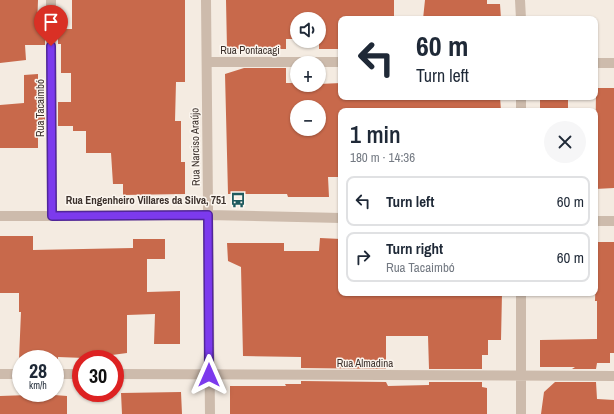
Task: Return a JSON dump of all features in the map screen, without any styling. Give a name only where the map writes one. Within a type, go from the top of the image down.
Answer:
[{"type":"street","name":"Rua Tacaimbó","points":[[51,0],[52,216]]},
{"type":"street","name":"Rua Narciso Araújo","points":[[206,0],[210,414]]},
{"type":"street","points":[[520,0],[520,16]]},
{"type":"street","name":"Rua Pontacagi","points":[[207,62],[338,62]]},
{"type":"street","points":[[598,63],[614,63]]},
{"type":"street","points":[[0,216],[208,215],[338,218]]},
{"type":"street","points":[[598,221],[614,221]]},
{"type":"street","points":[[521,296],[521,414]]},
{"type":"street","points":[[0,374],[12,374]]},
{"type":"street","name":"Rua Almadina","points":[[124,374],[614,376]]},
{"type":"building","points":[[0,0],[38,0],[37,29],[45,30],[45,45],[25,45],[26,60],[0,63]]},
{"type":"building","points":[[72,0],[185,0],[185,82],[176,82],[175,121],[181,121],[181,162],[185,162],[185,194],[123,195],[123,184],[113,184],[111,153],[86,153],[86,131],[73,131],[73,126],[58,126],[58,102],[71,102],[71,73],[61,73],[61,44],[58,44],[58,29],[72,29]]},
{"type":"building","points":[[226,0],[394,0],[394,16],[338,16],[338,49],[319,49],[326,48],[326,12],[290,12],[290,39],[286,39],[286,49],[227,49]]},
{"type":"building","points":[[425,0],[487,0],[487,4],[500,4],[501,16],[423,16]]},
{"type":"building","points":[[244,68],[286,68],[286,83],[290,83],[290,92],[326,92],[326,84],[338,83],[338,100],[500,100],[501,108],[338,108],[338,177],[328,177],[329,197],[288,197],[287,194],[228,194],[225,74]]},
{"type":"building","points":[[38,74],[38,102],[45,102],[45,126],[38,126],[38,148],[0,148],[0,105],[24,103],[24,75]]},
{"type":"building","points":[[598,88],[614,88],[614,188],[598,189],[598,108],[596,108],[596,100],[598,100]]},
{"type":"building","points":[[540,100],[568,100],[568,108],[540,108]]},
{"type":"building","points":[[0,236],[33,236],[33,250],[133,248],[133,239],[165,239],[165,259],[147,259],[147,292],[180,291],[180,344],[154,344],[155,314],[127,315],[127,353],[124,353],[124,350],[72,350],[72,358],[64,357],[64,350],[19,350],[21,312],[19,312],[19,293],[0,293]]},
{"type":"building","points":[[320,238],[338,239],[338,296],[502,296],[501,340],[488,340],[488,355],[482,355],[482,369],[429,369],[428,336],[386,336],[386,369],[301,368],[301,357],[243,356],[241,267],[228,261],[227,243],[284,243],[284,251],[319,251]]},
{"type":"building","points":[[598,242],[614,242],[614,353],[610,353],[610,363],[597,363],[596,369],[572,369],[575,367],[540,367],[540,340],[597,339],[597,301],[595,301],[595,296],[598,296]]},
{"type":"building","points":[[301,381],[386,382],[388,386],[429,385],[429,382],[482,382],[482,387],[487,388],[487,414],[230,414],[230,386],[286,386],[285,384],[301,384]]},
{"type":"building","points":[[555,382],[596,382],[597,399],[614,400],[614,414],[541,414],[544,392]]},
{"type":"building","points":[[181,392],[182,414],[122,414],[121,402],[124,402],[124,393]]},
{"type":"building","points":[[0,396],[12,396],[12,402],[64,402],[64,396],[67,396],[67,414],[0,414]]},
{"type":"place","name":"Rua Engenheiro Villares da Silva, 751","points":[[238,200]]},
{"type":"route","points":[[51,46],[52,216],[208,215],[209,375]]}]
